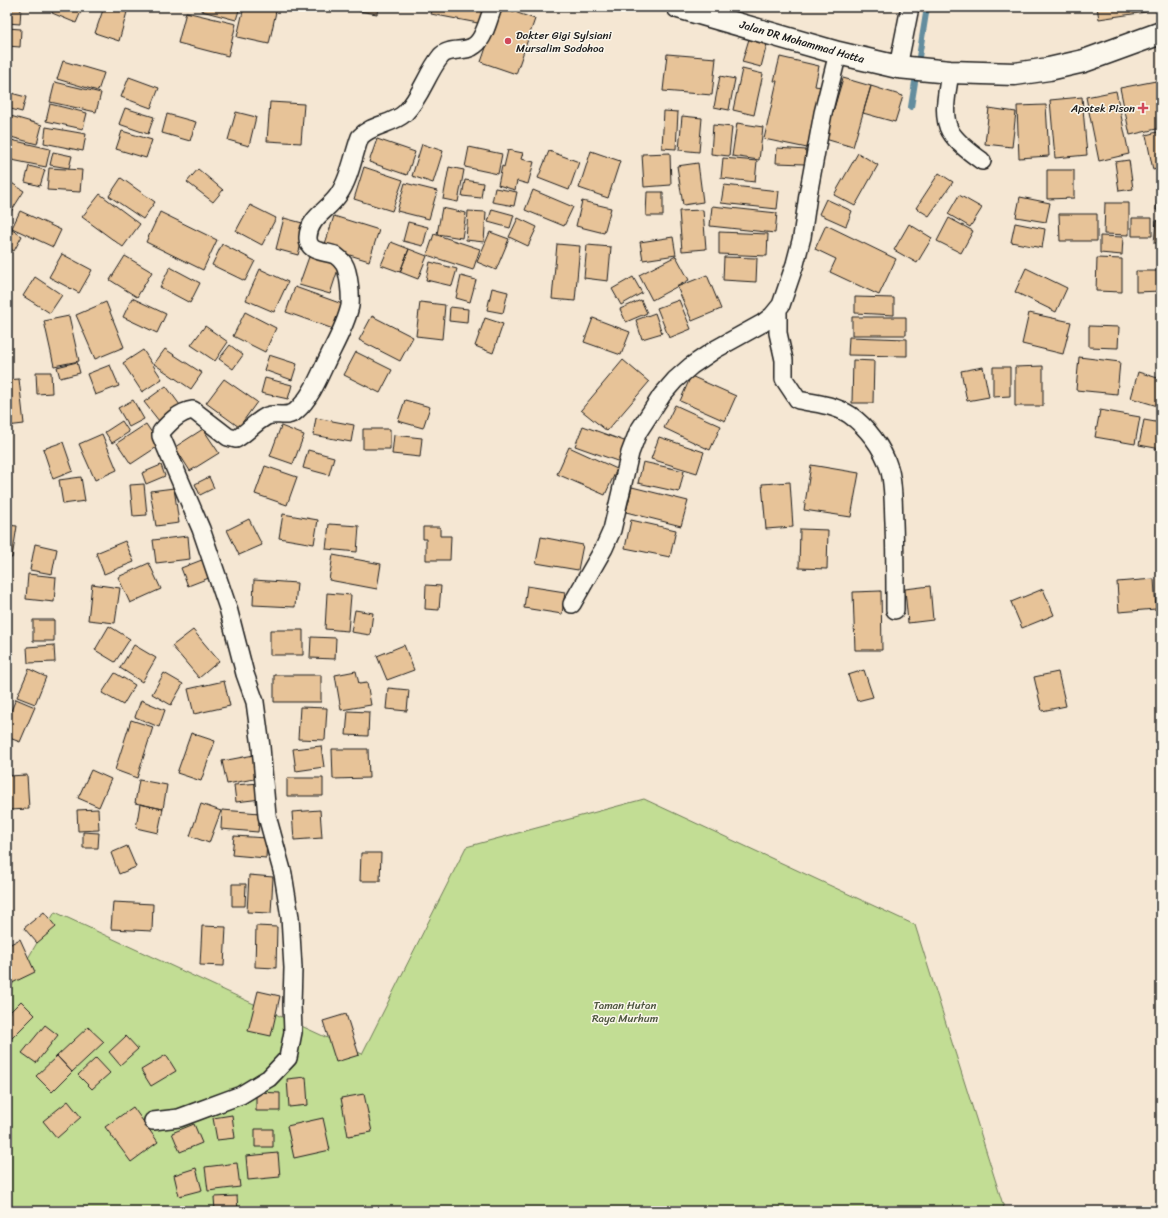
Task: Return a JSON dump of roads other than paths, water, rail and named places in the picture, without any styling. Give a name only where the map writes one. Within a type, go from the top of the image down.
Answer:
[{"type":"highway","name":"Jalan DR Mohammad Hatta","points":[[678,7],[838,53],[901,68],[942,72],[1015,74],[1049,70],[1084,60],[1161,33]]},
{"type":"street","points":[[153,1121],[179,1118],[241,1094],[269,1078],[288,1058],[293,1032],[293,968],[290,917],[283,874],[267,816],[261,747],[255,702],[245,674],[228,608],[202,529],[161,436],[161,432],[165,426],[181,414],[193,410],[228,437],[236,439],[269,415],[287,416],[300,408],[310,394],[346,320],[350,304],[348,276],[344,265],[336,256],[322,252],[308,244],[308,236],[315,218],[340,194],[345,184],[360,137],[366,132],[394,121],[405,113],[414,102],[436,63],[443,54],[471,48],[476,45],[481,39],[493,7]]},
{"type":"street","points":[[901,68],[910,7]]},
{"type":"street","points":[[838,53],[823,113],[802,237],[795,264],[778,309],[778,333],[784,360],[784,378],[798,400],[826,405],[849,415],[869,432],[882,451],[890,469],[896,549],[896,610]]},
{"type":"street","points":[[942,72],[950,132],[966,149],[982,161]]},
{"type":"street","points":[[572,604],[604,548],[612,530],[630,453],[638,432],[662,395],[675,380],[691,366],[716,349],[763,324],[778,309]]},
{"type":"waterway","points":[[911,107],[927,7]]},
{"type":"place","name":"Dokter Gigi Sylsiani Mursalim Sodohoa","points":[[508,41]]},
{"type":"place","name":"Apotek Pison","points":[[1143,108]]},
{"type":"park label","name":"Taman Hutan Raya Murhum","points":[[625,1011]]}]
